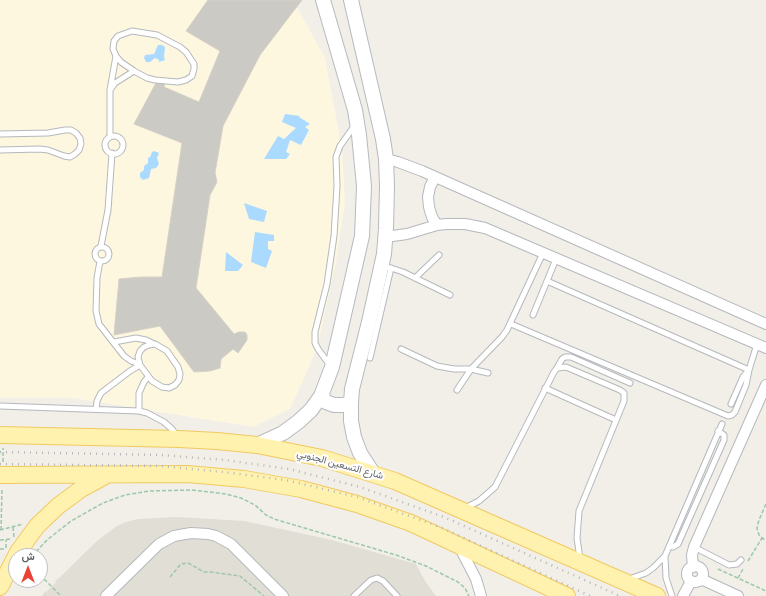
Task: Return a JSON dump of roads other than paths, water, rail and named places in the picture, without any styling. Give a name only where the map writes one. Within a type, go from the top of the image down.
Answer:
[{"type":"main road","name":"شارع التسعين الجنوبي","points":[[0,435],[179,439],[257,445],[322,458],[395,481],[657,596]]},
{"type":"main road","points":[[0,475],[187,474],[244,479],[280,485],[329,496],[411,523],[567,596]]},
{"type":"main road","points":[[0,586],[18,552],[37,526],[58,506],[81,489],[106,475]]},
{"type":"street","points":[[257,445],[283,433],[298,422],[311,410],[321,396],[332,367],[362,236],[364,186],[357,122],[355,110],[323,0]]},
{"type":"street","points":[[351,0],[376,107],[386,159],[388,185],[385,237],[386,267],[354,383],[350,403],[351,422],[354,437],[360,453],[373,473]]},
{"type":"street","points":[[386,159],[410,166],[766,324]]},
{"type":"street","points":[[435,177],[429,192],[429,207],[432,217],[437,225]]},
{"type":"street","points":[[385,237],[407,234],[437,225],[456,223],[474,225],[762,346]]},
{"type":"street","points":[[683,596],[696,580],[702,576],[701,570],[694,567],[692,555],[694,546],[766,385]]},
{"type":"street","points":[[321,396],[326,402],[334,405],[342,406],[350,403]]},
{"type":"street","points":[[106,596],[159,544],[174,536],[199,533],[216,536],[231,544],[284,596]]},
{"type":"street","points":[[458,544],[476,579],[481,596]]},
{"type":"street","points":[[696,580],[738,596]]},
{"type":"lane","points":[[132,31],[140,31],[157,35],[173,42],[186,52],[194,64],[192,76],[186,80],[178,82],[155,80],[134,72],[121,62],[113,49],[114,41],[118,36],[132,31]]},
{"type":"lane","points":[[110,136],[116,136],[123,144],[122,149],[118,153],[107,151],[105,146],[106,140],[110,136],[110,90],[116,56]]},
{"type":"lane","points":[[110,90],[115,83],[134,72]]},
{"type":"lane","points":[[332,367],[315,343],[315,332],[327,284],[334,236],[338,186],[336,157],[340,146],[357,122]]},
{"type":"lane","points":[[0,134],[44,133],[71,130],[80,138],[81,144],[79,150],[70,157],[48,150],[39,149],[0,150]]},
{"type":"lane","points":[[100,261],[95,255],[95,251],[101,246],[108,210],[112,153]]},
{"type":"lane","points":[[100,261],[104,261],[110,256],[108,248],[101,246]]},
{"type":"lane","points":[[457,390],[472,369],[502,337],[511,324],[543,253]]},
{"type":"lane","points":[[415,278],[439,255]]},
{"type":"lane","points":[[533,316],[556,259]]},
{"type":"lane","points":[[100,261],[97,278],[97,318],[102,330],[114,342],[124,356],[131,361],[140,364]]},
{"type":"lane","points":[[370,358],[386,267],[415,278],[450,295]]},
{"type":"lane","points":[[547,281],[749,370]]},
{"type":"lane","points":[[511,324],[726,416],[730,416],[735,412],[746,385],[749,370]]},
{"type":"lane","points":[[114,342],[136,338],[146,340],[162,347],[171,356],[178,367],[180,374],[175,385],[169,388],[162,387],[148,377],[140,364],[138,357],[140,351],[144,347],[155,344]]},
{"type":"lane","points":[[731,404],[743,377],[749,370],[762,346]]},
{"type":"lane","points":[[400,349],[438,366],[454,369],[472,369],[488,373]]},
{"type":"lane","points":[[460,509],[479,501],[495,487],[545,388],[562,359],[565,357],[571,357],[630,383]]},
{"type":"lane","points":[[96,409],[97,401],[101,393],[140,364]]},
{"type":"lane","points":[[557,368],[566,367],[622,392],[625,398],[579,512],[576,538],[581,562]]},
{"type":"lane","points":[[139,411],[139,393],[148,377]]},
{"type":"lane","points":[[545,388],[616,420]]},
{"type":"lane","points":[[0,406],[139,411],[147,413],[164,422],[172,429],[179,439]]},
{"type":"lane","points":[[620,579],[629,579],[646,573],[665,556],[722,424]]},
{"type":"lane","points":[[669,546],[674,547],[678,544],[724,440],[724,435],[718,431]]},
{"type":"lane","points":[[694,546],[729,565],[737,564],[741,560]]},
{"type":"lane","points":[[665,556],[666,578],[672,596]]},
{"type":"lane","points":[[354,596],[372,580],[377,578],[383,581],[397,596]]},
{"type":"water","points":[[158,45],[165,47],[165,60],[159,62],[159,60],[155,58],[150,62],[146,62],[144,58],[145,55],[154,54]]},
{"type":"water","points":[[285,114],[300,116],[299,117],[310,124],[305,127],[309,130],[301,145],[290,140],[286,152],[290,154],[286,159],[264,159],[278,136],[284,139],[296,128],[282,122]]},
{"type":"water","points":[[154,151],[159,153],[157,158],[159,164],[156,168],[151,169],[149,178],[143,180],[140,177],[140,173],[144,170],[144,166],[148,163],[148,158]]},
{"type":"water","points":[[244,203],[267,211],[264,222],[249,219]]},
{"type":"water","points":[[255,232],[274,235],[274,241],[268,241],[268,249],[272,251],[266,268],[251,262]]},
{"type":"water","points":[[226,252],[243,265],[238,271],[225,271]]},
{"type":"railway","points":[[0,452],[161,455],[225,460],[289,469],[360,487],[444,517],[620,596]]},
{"type":"railway","points":[[0,464],[161,466],[286,480],[357,497],[440,527],[590,596]]}]
